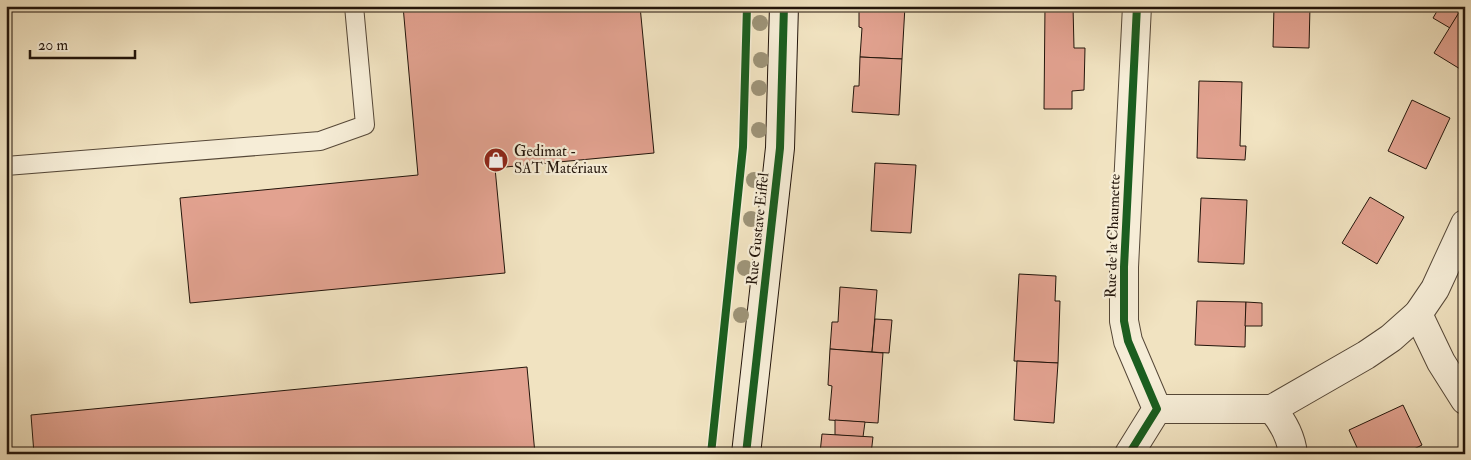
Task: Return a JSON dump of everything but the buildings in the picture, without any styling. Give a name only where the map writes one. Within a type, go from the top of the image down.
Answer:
[{"type":"street","name":"Rue Gustave Eiffel","points":[[746,454],[780,148],[784,6]]},
{"type":"street","name":"Rue de la Chaumette","points":[[1138,6],[1124,267],[1124,321],[1128,341],[1157,409]]},
{"type":"street","points":[[1129,454],[1157,409],[1272,409],[1366,355],[1391,338],[1418,314],[1435,289],[1465,224]]},
{"type":"street","points":[[1418,314],[1441,362],[1465,400]]},
{"type":"street","points":[[1272,409],[1286,428],[1293,454]]},
{"type":"lane","points":[[6,166],[320,141],[365,125],[354,6]]},
{"type":"cycle path","points":[[711,454],[743,147],[747,6]]},
{"type":"cycle path","points":[[746,454],[780,148],[784,6]]},
{"type":"cycle path","points":[[1129,454],[1157,409],[1128,341],[1124,321],[1124,267],[1137,6]]},
{"type":"place","name":"Gedimat - SAT Matériaux","points":[[496,160]]}]
